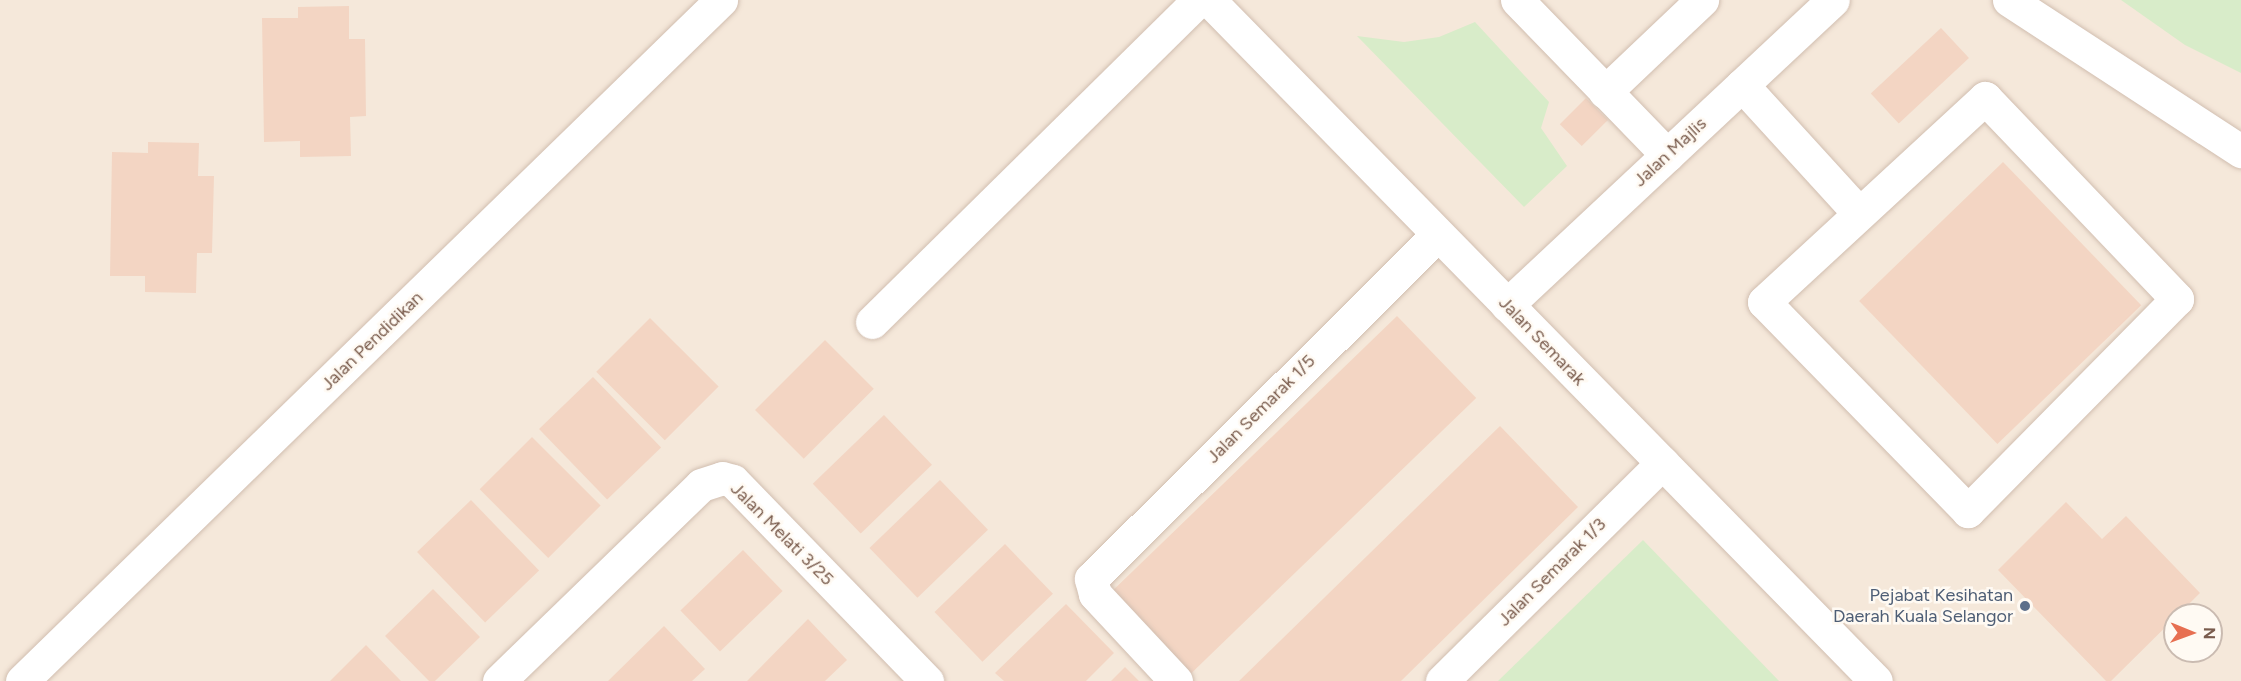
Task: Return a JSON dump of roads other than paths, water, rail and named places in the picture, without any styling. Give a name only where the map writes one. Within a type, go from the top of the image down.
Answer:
[{"type":"street","name":"Jalan Pendidikan","points":[[22,681],[721,0]]},
{"type":"street","points":[[872,322],[1199,0]]},
{"type":"street","name":"Jalan Semarak","points":[[1209,0],[1876,681]]},
{"type":"street","points":[[1517,0],[1667,155]]},
{"type":"street","points":[[1605,92],[1702,0]]},
{"type":"street","name":"Jalan Majlis","points":[[1507,305],[1833,0]]},
{"type":"street","points":[[2009,0],[2241,151]]},
{"type":"street","points":[[1742,85],[1858,212]]},
{"type":"street","points":[[1985,98],[2177,299],[1968,511],[1764,302],[1858,212],[1985,98]]},
{"type":"street","name":"Jalan Semarak 1/5","points":[[1176,681],[1090,587],[1095,572],[1438,234]]},
{"type":"street","name":"Jalan Semarak 1/3","points":[[1442,681],[1662,463]]},
{"type":"street","name":"Jalan Melati 3/25","points":[[509,678],[701,485],[722,478],[733,481],[927,681]]},
{"type":"place","name":"Pejabat Kesihatan Daerah Kuala Selangor","points":[[2025,606]]}]
